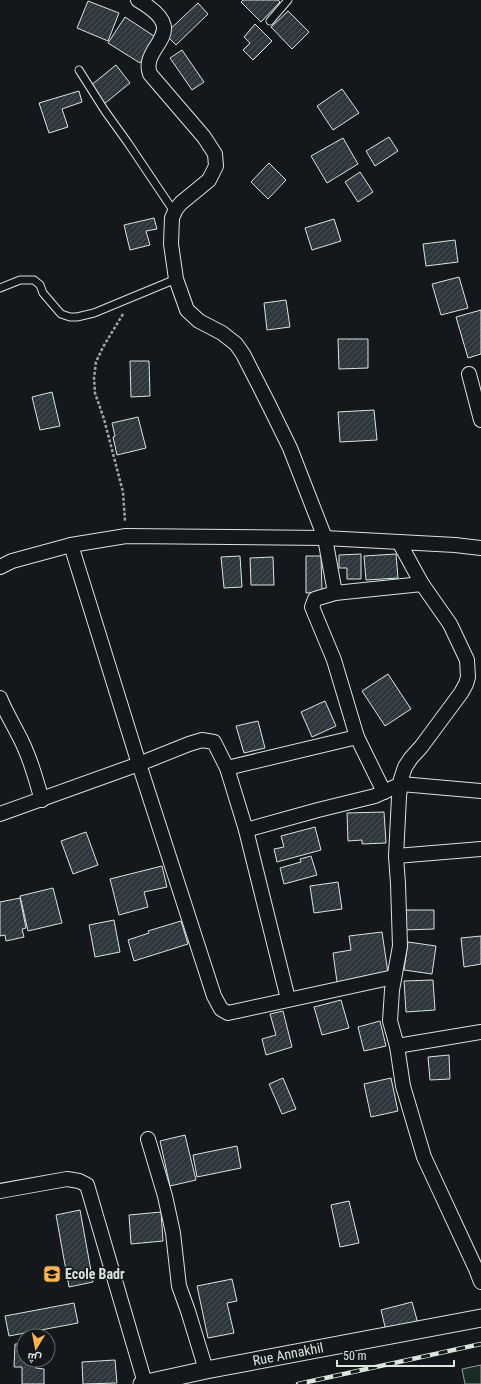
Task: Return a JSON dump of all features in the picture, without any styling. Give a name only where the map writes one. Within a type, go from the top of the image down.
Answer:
[{"type":"street","points":[[138,0],[155,11],[159,15],[163,25],[162,38],[149,61],[148,66],[150,74],[204,137],[215,154],[216,166],[209,180],[181,203],[172,218],[171,244],[176,279],[187,310],[193,316],[231,339],[243,354],[290,448],[325,538],[335,593]]},
{"type":"street","points":[[469,374],[481,420]]},
{"type":"street","points":[[0,567],[20,559],[85,541],[126,536],[325,538],[456,545],[481,548]]},
{"type":"street","points":[[399,542],[422,584],[450,624],[467,660],[468,677],[461,693],[405,766],[397,814],[396,856],[400,946],[394,977],[390,1021],[397,1046],[403,1086],[424,1157],[479,1273]]},
{"type":"street","points":[[71,545],[139,764],[214,996],[221,1009],[228,1013],[394,977]]},
{"type":"street","points":[[384,792],[357,737],[334,660],[312,607],[315,598],[335,593],[422,584]]},
{"type":"street","points":[[0,698],[26,752],[42,800]]},
{"type":"street","points":[[227,768],[357,737]]},
{"type":"street","points":[[0,814],[42,800],[202,740],[214,742],[227,768],[246,830],[288,999]]},
{"type":"street","points":[[246,830],[375,796],[401,784],[481,791]]},
{"type":"street","points":[[396,856],[481,850]]},
{"type":"street","points":[[397,1046],[481,1032]]},
{"type":"street","points":[[148,1139],[165,1196],[173,1233],[179,1286],[206,1370]]},
{"type":"street","points":[[0,1191],[67,1179],[79,1180],[87,1185],[143,1384]]},
{"type":"street","name":"Rue Annakhil","points":[[143,1384],[206,1370],[481,1318]]},
{"type":"lane","points":[[270,21],[288,0]]},
{"type":"lane","points":[[79,70],[105,111],[175,213]]},
{"type":"lane","points":[[0,288],[20,280],[34,280],[40,285],[43,293],[62,314],[70,317],[77,317],[94,313],[176,279]]},
{"type":"path","points":[[126,536],[123,492],[104,419],[95,393],[94,378],[96,362],[103,347],[133,297]]},
{"type":"green space","points":[[481,1365],[481,1384],[465,1384],[462,1369]]},
{"type":"building","points":[[243,0],[278,0],[280,2],[261,22],[241,2]]},
{"type":"building","points":[[88,1],[119,13],[108,41],[77,28]]},
{"type":"building","points":[[198,3],[208,14],[176,45],[165,34]]},
{"type":"building","points":[[288,11],[309,32],[292,49],[271,27]]},
{"type":"building","points":[[125,17],[157,38],[140,63],[108,43]]},
{"type":"building","points":[[255,24],[272,41],[253,60],[243,50],[250,43],[244,37]]},
{"type":"building","points":[[182,50],[204,82],[192,90],[170,58]]},
{"type":"building","points":[[116,65],[130,83],[104,104],[90,86]]},
{"type":"building","points":[[342,89],[359,113],[333,130],[317,106]]},
{"type":"building","points":[[79,91],[82,102],[62,109],[68,127],[49,133],[39,103]]},
{"type":"building","points":[[389,137],[398,151],[375,166],[366,151]]},
{"type":"building","points":[[343,138],[358,164],[327,183],[311,156]]},
{"type":"building","points":[[269,163],[286,180],[268,199],[251,182]]},
{"type":"building","points":[[360,172],[373,192],[358,202],[345,182]]},
{"type":"building","points":[[154,218],[157,229],[146,231],[150,245],[130,250],[124,225]]},
{"type":"building","points":[[334,219],[341,241],[312,250],[305,228]]},
{"type":"building","points":[[455,240],[458,262],[426,266],[423,244]]},
{"type":"building","points":[[459,277],[468,308],[441,315],[432,284]]},
{"type":"building","points":[[286,300],[290,327],[267,330],[264,303]]},
{"type":"building","points":[[481,310],[481,354],[468,358],[456,317]]},
{"type":"building","points":[[338,339],[368,339],[368,368],[339,369]]},
{"type":"building","points":[[130,361],[149,361],[150,396],[131,397]]},
{"type":"building","points":[[52,392],[60,426],[40,430],[32,397]]},
{"type":"building","points":[[374,410],[377,440],[340,442],[338,412]]},
{"type":"building","points":[[138,417],[146,448],[117,455],[112,423]]},
{"type":"building","points":[[361,554],[361,579],[347,579],[347,568],[339,568],[339,555]]},
{"type":"building","points":[[396,554],[398,578],[366,580],[364,556]]},
{"type":"building","points":[[240,556],[242,587],[224,588],[221,557]]},
{"type":"building","points":[[306,556],[321,556],[322,592],[306,593]]},
{"type":"building","points":[[273,557],[274,585],[251,585],[250,558]]},
{"type":"building","points":[[388,674],[411,709],[385,726],[362,691]]},
{"type":"building","points":[[325,701],[336,726],[312,737],[301,712]]},
{"type":"building","points":[[258,721],[265,748],[244,753],[236,726]]},
{"type":"building","points":[[384,812],[386,843],[362,844],[362,840],[348,841],[347,813]]},
{"type":"building","points":[[315,827],[321,850],[277,862],[274,849],[284,847],[281,836]]},
{"type":"building","points":[[86,832],[98,865],[73,874],[61,841]]},
{"type":"building","points":[[311,856],[317,875],[284,884],[280,868],[301,862],[300,859]]},
{"type":"building","points":[[162,866],[167,887],[144,892],[148,907],[119,915],[110,879]]},
{"type":"building","points":[[338,882],[342,909],[314,913],[310,886]]},
{"type":"building","points":[[53,888],[62,923],[28,931],[20,896]]},
{"type":"building","points":[[20,898],[26,928],[22,929],[24,937],[6,941],[5,935],[0,936],[0,902]]},
{"type":"building","points":[[404,910],[434,910],[434,929],[404,930]]},
{"type":"building","points":[[114,920],[120,952],[95,957],[89,925]]},
{"type":"building","points":[[181,921],[188,944],[134,961],[128,940],[149,933],[148,931]]},
{"type":"building","points":[[382,932],[388,973],[364,976],[364,979],[337,982],[333,953],[351,950],[349,936]]},
{"type":"building","points":[[481,936],[481,964],[464,967],[461,938]]},
{"type":"building","points":[[408,942],[436,946],[432,974],[404,970]]},
{"type":"building","points":[[433,980],[435,1010],[406,1012],[404,981]]},
{"type":"building","points":[[341,1000],[349,1028],[322,1035],[314,1007]]},
{"type":"building","points":[[283,1011],[292,1047],[266,1055],[262,1039],[276,1035],[270,1014]]},
{"type":"building","points":[[380,1021],[386,1046],[364,1051],[358,1027]]},
{"type":"building","points":[[449,1055],[450,1079],[430,1080],[428,1057]]},
{"type":"building","points":[[283,1078],[296,1109],[282,1114],[269,1084]]},
{"type":"building","points":[[391,1078],[398,1111],[371,1117],[364,1084]]},
{"type":"building","points":[[185,1135],[196,1180],[170,1186],[160,1141]]},
{"type":"building","points":[[237,1146],[241,1168],[197,1177],[193,1155]]},
{"type":"building","points":[[349,1201],[359,1243],[340,1247],[331,1205]]},
{"type":"building","points":[[80,1210],[93,1282],[69,1287],[56,1215]]},
{"type":"building","points":[[161,1212],[163,1241],[131,1244],[129,1215]]},
{"type":"building","points":[[232,1279],[237,1301],[227,1303],[234,1333],[208,1338],[197,1286]]},
{"type":"building","points":[[412,1302],[419,1327],[387,1335],[381,1310]]},
{"type":"building","points":[[74,1303],[78,1323],[51,1328],[16,1328],[16,1335],[9,1336],[5,1316]]},
{"type":"building","points":[[15,1344],[16,1344],[16,1367],[14,1367]]},
{"type":"building","points":[[115,1360],[117,1383],[83,1384],[82,1362]]},
{"type":"building","points":[[22,1368],[44,1369],[44,1384],[22,1384]]},
{"type":"railway","points":[[298,1384],[481,1344]]},
{"type":"place","name":"Ecole Badr","points":[[52,1274]]}]
